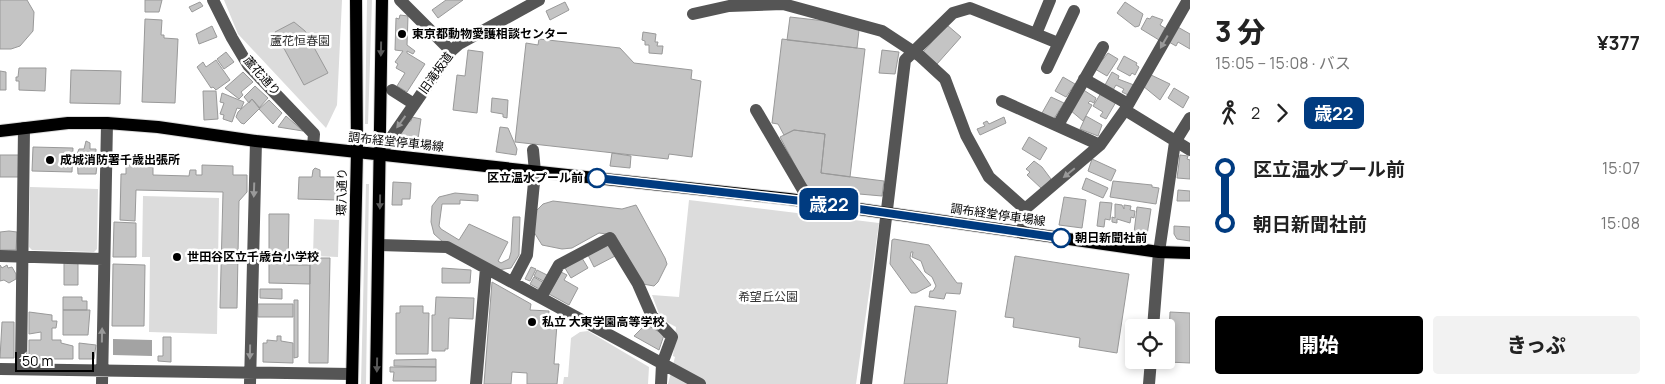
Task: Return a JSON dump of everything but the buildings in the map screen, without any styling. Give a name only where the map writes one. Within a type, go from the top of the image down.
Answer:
[{"type":"main road","name":"環八通り","points":[[352,379],[357,151],[356,0]]},
{"type":"main road","points":[[376,384],[382,0]]},
{"type":"main road","name":"調布経堂停車場線","points":[[0,131],[68,123],[107,122],[158,127],[256,141],[806,201],[1159,252],[1190,253]]},
{"type":"street","name":"蘆花通り","points":[[212,0],[248,65],[314,134],[313,147]]},
{"type":"street","points":[[400,0],[451,51]]},
{"type":"street","name":"旧滝坂道","points":[[380,154],[451,51],[459,44],[539,0]]},
{"type":"street","points":[[1036,34],[1050,0]]},
{"type":"street","points":[[1022,233],[1025,209],[1100,146],[1127,107],[1188,0]]},
{"type":"street","points":[[693,14],[729,6],[783,2],[882,31],[913,52],[945,80],[966,136],[989,177],[1025,209]]},
{"type":"street","points":[[866,384],[905,60],[953,13],[970,4],[1058,43]]},
{"type":"street","points":[[1047,68],[1074,11]]},
{"type":"street","points":[[1058,125],[1103,47]]},
{"type":"street","points":[[1084,79],[1175,142],[1190,150]]},
{"type":"street","points":[[392,90],[414,104]]},
{"type":"street","points":[[1002,100],[1100,146]]},
{"type":"street","points":[[756,110],[806,201]]},
{"type":"street","points":[[1154,319],[1159,252],[1175,142],[1190,118]]},
{"type":"street","points":[[102,384],[107,122]]},
{"type":"street","points":[[21,370],[24,128]]},
{"type":"street","points":[[250,378],[256,141]]},
{"type":"street","points":[[513,282],[527,255],[535,172],[533,150]]},
{"type":"street","points":[[542,297],[559,265],[610,238],[638,284],[652,316],[672,337],[662,364],[661,384]]},
{"type":"street","points":[[379,245],[447,247],[700,384]]},
{"type":"street","points":[[0,256],[104,259]]},
{"type":"street","points":[[476,384],[486,268]]},
{"type":"street","points":[[0,369],[102,370],[250,378],[352,379]]},
{"type":"street","points":[[1149,384],[1150,369]]},
{"type":"green space","name":"蘆花恒春園","points":[[224,0],[342,0],[337,105],[326,128],[238,34]]},
{"type":"green space","points":[[367,0],[372,0],[368,124],[365,124]]},
{"type":"green space","points":[[366,184],[369,184],[366,384],[361,384]]},
{"type":"green space","points":[[30,187],[98,189],[97,249],[94,252],[32,250],[29,247]]},
{"type":"green space","points":[[143,196],[219,198],[217,334],[149,332],[150,257],[142,257]]},
{"type":"green space","name":"希望丘公園","points":[[689,200],[879,223],[856,384],[668,384],[675,357],[673,356],[676,327],[661,319],[652,295],[679,297]]},
{"type":"green space","points":[[314,219],[339,220],[338,257],[313,256]]},
{"type":"green space","points":[[588,331],[649,367],[648,384],[563,384],[564,377],[568,377],[571,338],[580,332]]},
{"type":"shaded area","points":[[113,339],[152,340],[152,356],[113,355]]},
{"type":"bus line","name":"歳22","points":[[597,178],[810,202],[1061,238]]},
{"type":"place","name":"東京都動物愛護相談センター","points":[[402,34]]},
{"type":"place","name":"成城消防署千歳出張所","points":[[50,160]]},
{"type":"place","name":"区立温水プール前","points":[[597,178]]},
{"type":"place","name":"朝日新聞社前","points":[[1061,238]]},
{"type":"place","name":"世田谷区立千歳台小学校","points":[[177,257]]},
{"type":"place","name":"私立 大東学園高等学校","points":[[532,322]]}]
